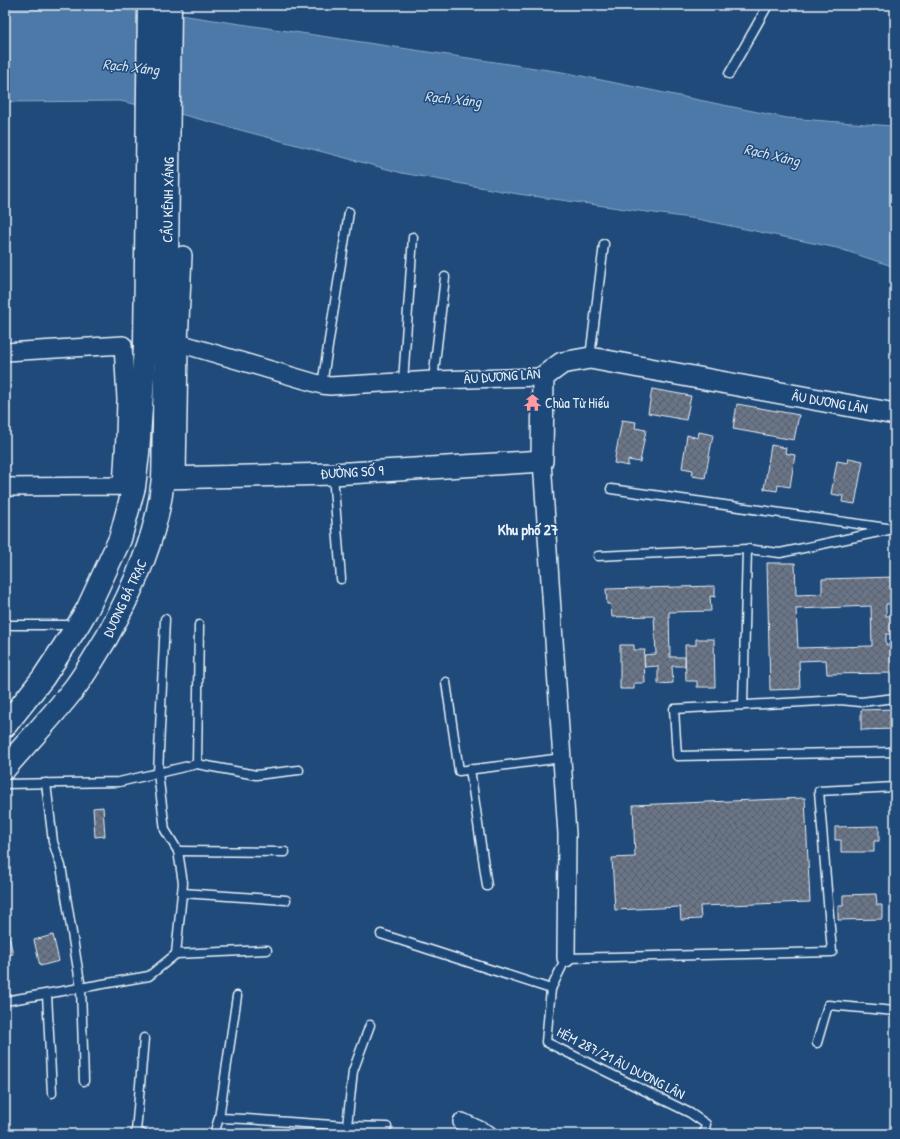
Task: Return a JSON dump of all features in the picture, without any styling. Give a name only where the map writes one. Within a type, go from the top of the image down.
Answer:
[{"type":"main road","name":"CẦU KÊNH XÁNG","points":[[128,486],[138,453],[145,346],[149,5]]},
{"type":"main road","name":"CẦU KÊNH XÁNG","points":[[164,395],[166,345],[170,5]]},
{"type":"main road","name":"DƯƠNG BÁ TRẠC","points":[[5,768],[43,727],[77,684],[96,656],[133,585],[145,555],[157,513],[170,478],[164,395]]},
{"type":"main road","points":[[5,726],[43,678],[88,608],[120,538],[128,486]]},
{"type":"street","points":[[170,478],[183,255]]},
{"type":"street","name":"ÂU DƯƠNG LÂN","points":[[179,343],[322,385],[336,386],[433,380],[543,377],[562,363],[590,358],[895,414]]},
{"type":"street","points":[[5,352],[123,345],[126,399],[125,436],[128,486],[5,486]]},
{"type":"street","points":[[543,377],[542,461],[567,834],[566,958]]},
{"type":"street","name":"ĐƯỜNG SỐ 9","points":[[170,478],[333,474],[542,461]]},
{"type":"street","points":[[462,1122],[488,1134]]},
{"type":"lane","points":[[729,74],[768,5]]},
{"type":"lane","points":[[322,385],[349,212]]},
{"type":"lane","points":[[403,382],[413,237]]},
{"type":"lane","points":[[590,358],[604,244]]},
{"type":"lane","points":[[433,380],[445,276]]},
{"type":"lane","points":[[333,474],[341,579]]},
{"type":"lane","points":[[611,489],[894,529]]},
{"type":"lane","points":[[598,556],[747,549],[780,553],[894,529]]},
{"type":"lane","points":[[743,705],[747,549]]},
{"type":"lane","points":[[165,619],[158,773],[165,830],[178,851],[183,883],[176,954]]},
{"type":"lane","points":[[5,625],[78,625]]},
{"type":"lane","points":[[197,764],[199,625]]},
{"type":"lane","points":[[446,682],[459,770],[562,758]]},
{"type":"lane","points":[[895,698],[861,702],[840,700],[674,709],[677,756],[895,752]]},
{"type":"lane","points":[[5,784],[119,782],[197,764],[256,775],[299,770]]},
{"type":"lane","points":[[470,769],[487,886]]},
{"type":"lane","points":[[46,783],[53,842],[61,866],[81,988],[84,1081]]},
{"type":"lane","points":[[382,934],[551,989],[566,958],[832,952],[819,791],[895,788]]},
{"type":"lane","points":[[178,851],[285,852]]},
{"type":"lane","points":[[182,893],[286,900]]},
{"type":"lane","points":[[5,1001],[149,976],[176,954],[267,950]]},
{"type":"lane","name":"HẺM 287/21 ÂU DƯƠNG LÂN","points":[[551,989],[546,1042],[690,1112],[706,1124],[704,1134]]},
{"type":"lane","points":[[48,994],[52,1093]]},
{"type":"lane","points":[[214,1134],[219,1118],[237,996]]},
{"type":"lane","points":[[816,1043],[828,1005],[895,1011]]},
{"type":"lane","points":[[347,1126],[353,1071],[370,1025]]},
{"type":"lane","points":[[143,1134],[136,1132],[144,1038]]},
{"type":"lane","points":[[219,1118],[387,1127]]},
{"type":"water","name":"Rạch Xáng","points":[[5,5],[124,5],[187,16],[562,72],[787,118],[892,126],[895,127],[895,267],[837,248],[697,219],[518,194],[402,173],[180,114],[120,101],[5,102]]},
{"type":"building","points":[[652,389],[691,396],[686,420],[648,413]]},
{"type":"building","points":[[737,404],[799,415],[794,440],[733,429]]},
{"type":"building","points":[[622,420],[636,422],[635,428],[646,430],[640,462],[628,460],[628,466],[614,463]]},
{"type":"building","points":[[699,432],[713,435],[705,478],[692,476],[693,470],[682,468],[687,435],[698,438]]},
{"type":"building","points":[[771,445],[786,448],[785,453],[795,455],[790,487],[778,485],[777,491],[764,489]]},
{"type":"building","points":[[849,458],[863,461],[855,504],[842,502],[843,496],[831,494],[837,461],[848,463]]},
{"type":"building","points":[[767,563],[795,563],[796,595],[822,594],[822,579],[895,577],[895,604],[886,604],[886,616],[895,616],[895,634],[886,634],[886,645],[895,644],[895,673],[827,674],[826,660],[799,661],[800,689],[770,690]],"holes":[[[871,606],[872,646],[798,648],[796,609]]]},
{"type":"building","points":[[715,586],[715,597],[710,596],[711,611],[669,612],[670,657],[685,657],[685,666],[672,666],[673,683],[658,684],[658,666],[645,667],[644,655],[656,654],[654,616],[612,617],[611,604],[607,604],[606,589]]},
{"type":"building","points":[[696,639],[714,639],[715,687],[697,687],[697,681],[686,681],[685,645],[696,645]]},
{"type":"building","points":[[620,645],[634,645],[634,650],[645,650],[645,683],[634,683],[634,689],[620,689]]},
{"type":"building","points":[[895,709],[895,729],[861,730],[861,710]]},
{"type":"building","points":[[805,798],[810,902],[700,906],[701,919],[681,920],[680,907],[615,910],[612,858],[635,857],[633,805]]},
{"type":"building","points":[[103,807],[105,836],[95,837],[93,808]]},
{"type":"building","points":[[879,826],[879,841],[874,841],[874,852],[841,852],[841,840],[835,840],[835,827]]},
{"type":"building","points":[[876,894],[877,905],[882,905],[882,919],[838,920],[838,906],[843,906],[843,895]]},
{"type":"building","points":[[5,923],[13,954],[5,956]]},
{"type":"building","points":[[53,935],[59,961],[40,966],[34,940]]},
{"type":"place","name":"Chùa Từ Hiếu","points":[[532,403]]},
{"type":"district","name":"Khu phố 27","points":[[528,530]]}]
